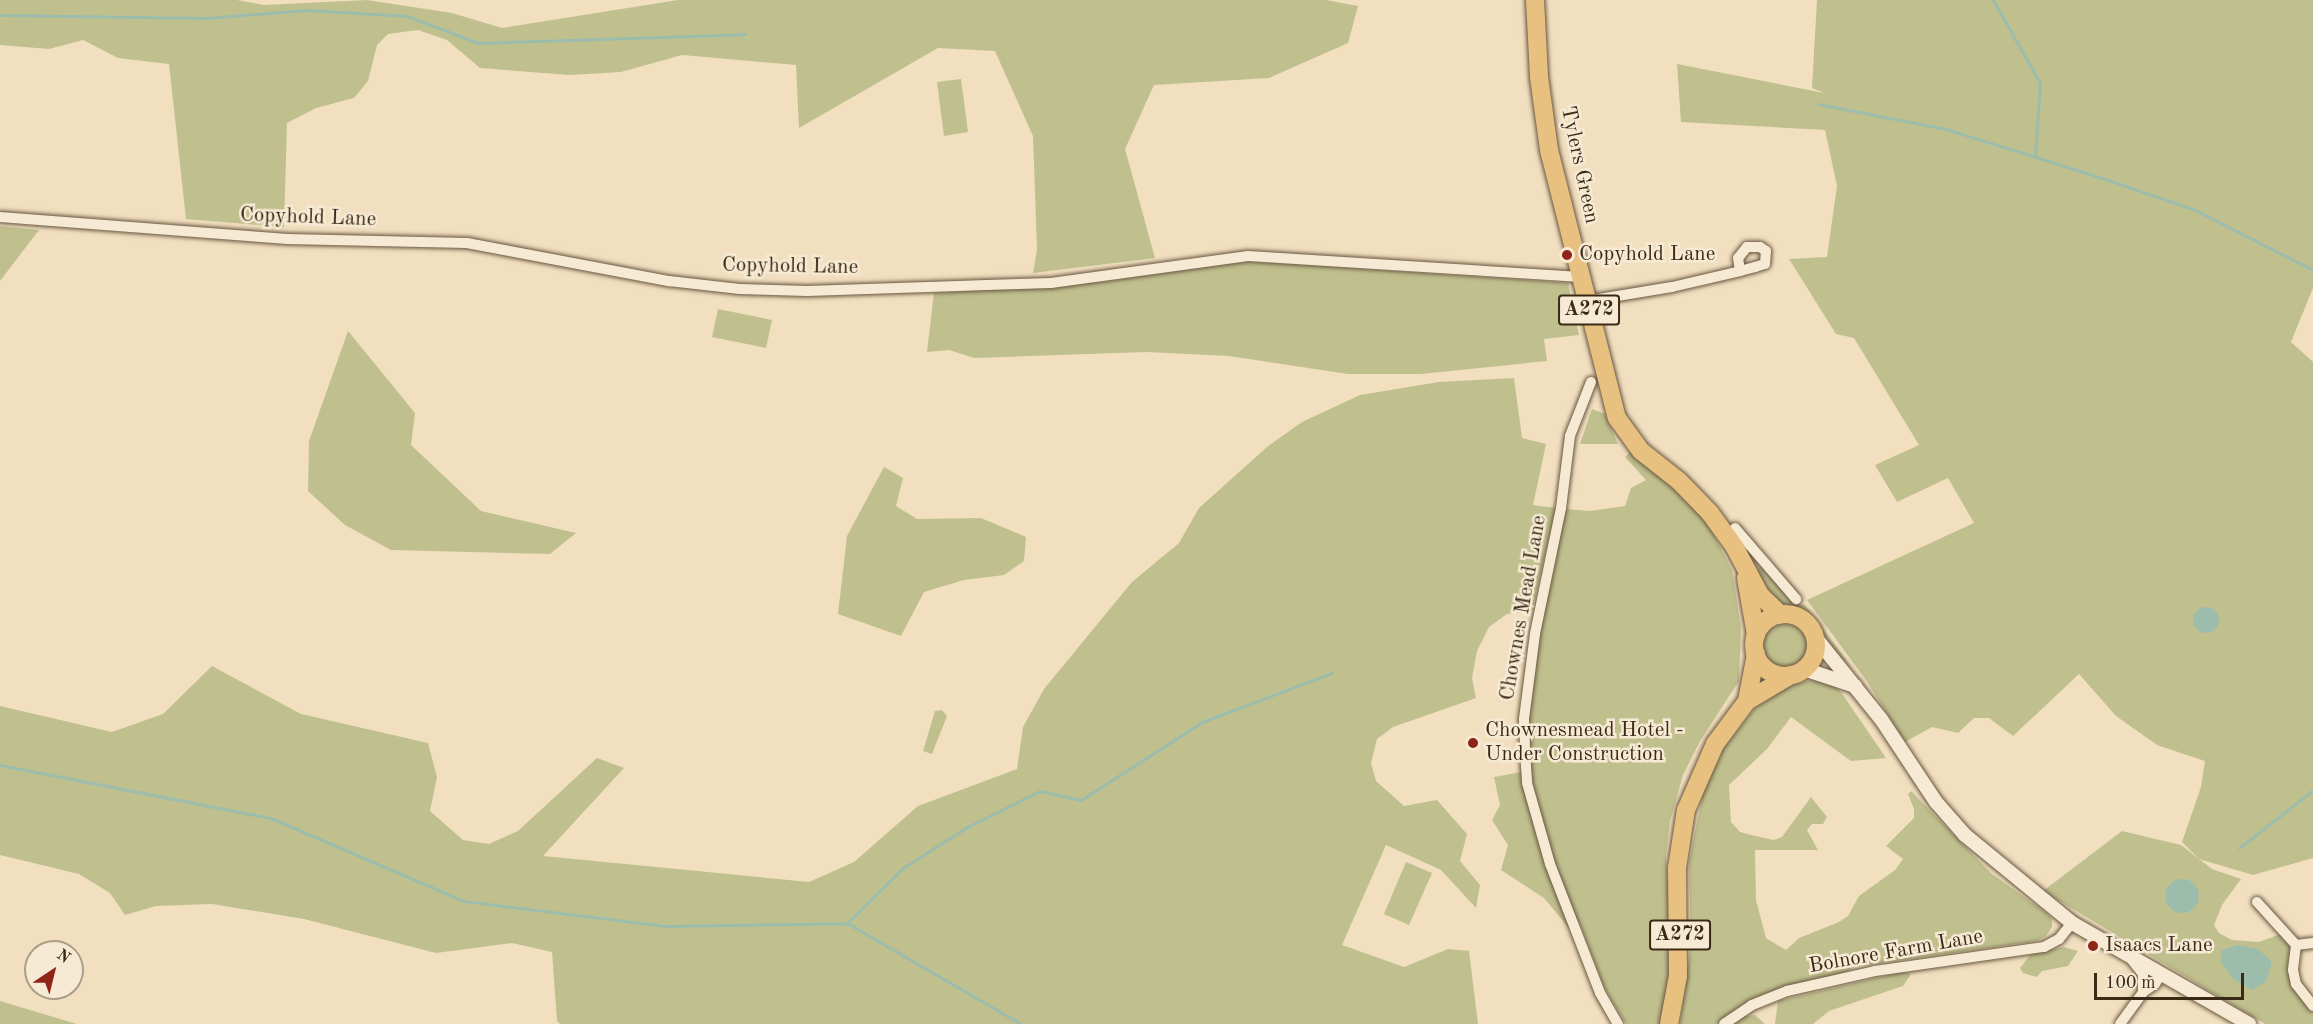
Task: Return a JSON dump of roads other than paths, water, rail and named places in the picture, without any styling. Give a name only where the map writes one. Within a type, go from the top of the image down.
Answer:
[{"type":"highway","name":"Tylers Green","points":[[1534,2],[1549,150],[1617,418],[1641,451],[1674,477],[1710,513],[1760,595],[1780,614]]},
{"type":"highway","name":"Tylers Green","points":[[1745,567],[1756,635]]},
{"type":"highway","points":[[1780,614],[1798,617],[1815,637],[1815,655],[1798,672],[1766,669],[1756,654],[1756,635],[1765,621],[1780,614]]},
{"type":"highway","name":"A272","points":[[1748,700],[1756,654]]},
{"type":"highway","name":"A272","points":[[1669,1024],[1679,966],[1677,868],[1686,810],[1715,744],[1748,700],[1798,672]]},
{"type":"main road","points":[[1815,637],[1855,686],[1950,820],[2072,923],[2249,1024]]},
{"type":"main road","points":[[1798,672],[1855,686]]},
{"type":"street","name":"Copyhold Lane","points":[[0,217],[287,239],[467,243],[669,281],[740,289],[807,291],[1051,283],[1248,256],[1581,277]]},
{"type":"street","points":[[1587,301],[1740,270]]},
{"type":"street","name":"Chownes Mead Lane","points":[[1591,382],[1570,436],[1561,508],[1537,623],[1524,719],[1524,752],[1527,783],[1550,864],[1600,993],[1618,1024]]},
{"type":"street","points":[[1585,400],[1596,404]]},
{"type":"street","points":[[1735,528],[1797,599]]},
{"type":"street","points":[[1745,567],[1763,560]]},
{"type":"street","points":[[2257,903],[2296,945],[2296,984],[2313,1006]]},
{"type":"street","name":"Bolnore Farm Lane","points":[[1724,1024],[1752,1005],[1787,990],[1875,971],[2044,947],[2059,939],[2072,923]]},
{"type":"street","points":[[2296,945],[2313,943]]},
{"type":"street","points":[[2127,956],[2141,970],[2143,992]]},
{"type":"street","points":[[2120,1024],[2143,992],[2156,984],[2161,975]]},
{"type":"waterway","points":[[1993,0],[2040,83],[2035,156]]},
{"type":"waterway","points":[[0,15],[207,18],[307,10],[407,16],[478,43],[745,34]]},
{"type":"waterway","points":[[1818,104],[1946,129],[2096,176],[2193,209],[2313,270]]},
{"type":"waterway","points":[[847,923],[903,868],[967,827],[1040,791],[1081,800],[1202,722],[1332,673]]},
{"type":"waterway","points":[[0,765],[271,818],[464,901],[665,926],[847,923],[1021,1024]]},
{"type":"waterway","points":[[2239,848],[2313,790]]},
{"type":"place","name":"Copyhold Lane","points":[[1567,255]]},
{"type":"place","name":"Chownesmead Hotel - Under Construction","points":[[1473,743]]},
{"type":"place","name":"Isaacs Lane","points":[[2093,946]]}]
